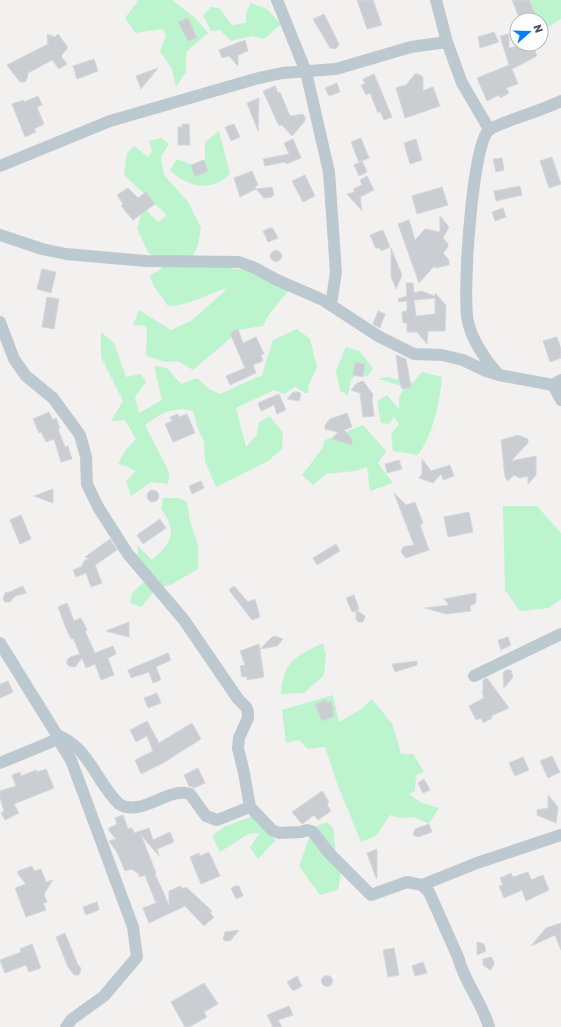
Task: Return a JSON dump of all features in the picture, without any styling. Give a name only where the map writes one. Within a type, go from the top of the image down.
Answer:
[{"type":"street","points":[[277,0],[306,72],[329,172],[336,272],[331,305]]},
{"type":"street","points":[[436,0],[447,42],[462,83],[489,129]]},
{"type":"street","points":[[0,166],[110,121],[255,80],[282,73],[336,69],[411,48],[447,42]]},
{"type":"street","points":[[499,374],[490,366],[469,328],[467,320],[467,279],[471,209],[476,164],[483,137],[489,129],[561,101]]},
{"type":"street","points":[[0,235],[42,249],[66,254],[146,261],[239,262],[255,268],[331,305],[378,336],[414,354],[442,355],[499,374],[557,383],[561,400]]},
{"type":"street","points":[[0,322],[14,359],[26,376],[53,398],[80,435],[86,457],[87,484],[98,507],[128,554],[184,620],[238,699],[246,707],[248,718],[239,738],[238,748],[250,807],[272,830],[279,833],[301,832],[307,830],[313,832],[329,853],[371,895],[407,882],[422,885],[477,863],[561,835]]},
{"type":"street","points":[[474,676],[561,634]]},
{"type":"street","points":[[0,643],[57,735],[69,740],[79,750],[119,804],[127,808],[141,806],[186,792],[190,794],[206,816],[217,820],[250,807]]},
{"type":"street","points":[[0,763],[58,739],[72,760],[133,927],[137,957],[104,996],[72,1019],[66,1027]]},
{"type":"street","points":[[422,885],[429,892],[458,957],[461,968],[481,1006],[489,1027]]},
{"type":"green space","points":[[137,0],[172,0],[195,18],[208,33],[186,52],[186,72],[176,87],[172,69],[160,51],[166,37],[163,29],[135,33],[125,18]]},
{"type":"green space","points":[[525,0],[561,0],[561,19],[549,26],[549,12],[531,12]]},
{"type":"green space","points":[[251,3],[267,9],[281,24],[264,39],[252,36],[231,41],[220,30],[211,31],[203,15],[211,7],[219,8],[232,25],[246,23],[246,13]]},
{"type":"green space","points":[[219,131],[230,174],[223,180],[215,184],[200,186],[184,181],[170,170],[177,159],[205,170],[205,142]]},
{"type":"green space","points":[[161,138],[169,144],[161,157],[164,175],[188,202],[201,228],[198,245],[189,265],[226,267],[261,274],[290,289],[270,313],[263,326],[238,330],[228,341],[193,370],[178,361],[166,362],[146,356],[146,326],[133,325],[139,310],[171,330],[191,321],[228,288],[191,302],[168,306],[153,285],[150,276],[162,268],[148,252],[137,229],[143,207],[158,222],[167,215],[124,175],[127,153],[134,146],[148,157],[152,150],[149,141]]},
{"type":"green space","points":[[297,329],[310,339],[317,367],[308,386],[309,393],[305,393],[295,387],[284,394],[274,390],[236,408],[246,447],[257,435],[259,422],[270,416],[283,433],[282,449],[268,461],[216,487],[205,461],[204,441],[198,429],[193,411],[179,409],[173,410],[162,414],[145,425],[169,472],[168,484],[151,482],[131,496],[126,481],[136,471],[118,464],[125,451],[136,439],[125,420],[111,421],[123,401],[101,357],[101,332],[114,343],[126,377],[141,374],[146,382],[135,397],[139,413],[162,400],[154,366],[167,368],[181,384],[197,378],[209,389],[220,394],[262,375],[273,340]]},
{"type":"green space","points":[[346,347],[359,351],[373,368],[367,377],[358,372],[351,380],[348,396],[340,390],[336,371]]},
{"type":"green space","points":[[422,372],[442,377],[432,428],[418,455],[393,451],[391,434],[399,424],[394,417],[389,424],[381,423],[377,401],[387,395],[399,409],[399,398],[405,387],[378,379],[387,377],[413,383]]},
{"type":"green space","points":[[363,425],[386,451],[378,463],[393,483],[370,491],[367,467],[355,471],[326,474],[313,485],[302,475],[322,449],[325,440]]},
{"type":"green space","points":[[163,498],[179,498],[187,502],[190,521],[198,545],[198,569],[170,585],[157,588],[141,607],[130,603],[132,593],[145,581],[134,565],[138,552],[137,545],[152,560],[159,554],[168,542],[171,530],[170,524],[161,509]]},
{"type":"green space","points":[[503,506],[537,506],[561,533],[561,599],[549,608],[520,611],[505,590]]},
{"type":"green space","points":[[323,643],[326,656],[324,675],[304,693],[281,694],[285,674],[292,661],[305,652]]},
{"type":"green space","points":[[333,695],[339,722],[360,710],[372,699],[393,725],[401,754],[413,754],[424,772],[416,775],[415,791],[409,794],[422,803],[439,808],[429,824],[414,817],[400,818],[390,815],[376,836],[361,842],[337,783],[325,747],[308,749],[299,740],[286,743],[282,710]]},
{"type":"green space","points":[[261,813],[275,841],[258,859],[250,848],[259,833],[248,834],[220,852],[212,836],[224,827]]},
{"type":"green space","points":[[327,822],[333,828],[336,855],[341,873],[338,890],[320,895],[299,866],[313,828]]},
{"type":"building","points":[[357,0],[373,0],[382,25],[367,29]]},
{"type":"building","points":[[512,0],[529,0],[534,12],[517,12]]},
{"type":"building","points":[[324,14],[339,44],[336,49],[330,48],[313,19]]},
{"type":"building","points":[[188,18],[197,38],[188,41],[178,22]]},
{"type":"building","points":[[494,32],[499,42],[480,48],[478,37]]},
{"type":"building","points":[[47,34],[55,37],[58,34],[67,46],[67,49],[61,56],[67,64],[59,69],[52,60],[28,73],[25,82],[20,82],[7,65],[48,44]]},
{"type":"building","points":[[509,34],[509,52],[536,52],[537,56],[512,69],[518,84],[506,88],[509,93],[500,98],[499,95],[487,101],[477,78],[509,65],[500,36]]},
{"type":"building","points":[[245,40],[248,51],[238,55],[238,66],[229,56],[222,58],[219,50]]},
{"type":"building","points":[[94,59],[98,71],[77,79],[73,66]]},
{"type":"building","points":[[158,68],[141,89],[136,76]]},
{"type":"building","points":[[374,74],[392,117],[384,120],[380,111],[378,113],[370,93],[366,95],[361,85],[365,84],[363,79]]},
{"type":"building","points":[[415,74],[423,77],[423,91],[433,87],[440,106],[405,118],[396,88],[406,85]]},
{"type":"building","points":[[337,83],[340,92],[329,96],[325,88]]},
{"type":"building","points":[[275,86],[278,93],[280,92],[290,116],[303,114],[305,117],[305,121],[292,136],[282,125],[279,126],[263,91]]},
{"type":"building","points":[[38,96],[42,105],[37,107],[44,124],[34,129],[36,132],[25,137],[12,104],[24,100],[24,102]]},
{"type":"building","points":[[259,98],[258,131],[247,103]]},
{"type":"building","points":[[182,124],[189,124],[190,145],[178,145],[178,126],[182,128]]},
{"type":"building","points":[[234,124],[240,137],[231,141],[225,127]]},
{"type":"building","points":[[361,138],[369,158],[359,162],[351,142]]},
{"type":"building","points":[[293,139],[301,158],[286,164],[285,162],[265,166],[263,159],[289,154],[284,143]]},
{"type":"building","points":[[416,139],[422,160],[410,164],[404,143]]},
{"type":"building","points":[[552,157],[561,184],[549,188],[540,161]]},
{"type":"building","points":[[502,158],[504,170],[496,172],[493,159]]},
{"type":"building","points":[[204,160],[208,171],[195,177],[191,165]]},
{"type":"building","points":[[362,161],[367,172],[359,176],[354,165]]},
{"type":"building","points":[[252,171],[258,185],[255,187],[256,189],[240,197],[234,178]]},
{"type":"building","points":[[305,175],[315,196],[303,202],[292,181]]},
{"type":"building","points":[[367,176],[374,190],[360,197],[362,211],[347,194],[355,192],[353,189],[362,185],[360,180]]},
{"type":"building","points":[[520,186],[522,195],[496,201],[494,191]]},
{"type":"building","points":[[272,187],[274,194],[272,197],[264,198],[256,189]]},
{"type":"building","points":[[442,187],[448,205],[417,214],[412,196]]},
{"type":"building","points":[[128,188],[138,198],[146,192],[155,204],[133,220],[121,206],[123,204],[117,195]]},
{"type":"building","points":[[503,208],[506,217],[495,221],[492,212]]},
{"type":"building","points":[[440,216],[449,227],[443,238],[448,244],[448,247],[443,253],[449,260],[449,265],[435,268],[435,265],[419,283],[398,224],[409,220],[415,240],[425,229],[440,232]]},
{"type":"building","points":[[273,228],[278,238],[268,242],[263,231]]},
{"type":"building","points":[[383,230],[390,247],[381,251],[379,247],[376,249],[370,235]]},
{"type":"building","points":[[391,248],[402,275],[396,289],[391,276]]},
{"type":"building","points":[[276,250],[280,252],[282,256],[280,260],[276,262],[272,260],[270,256],[272,252]]},
{"type":"building","points":[[42,269],[56,272],[51,293],[37,289]]},
{"type":"building","points":[[406,283],[413,283],[414,293],[421,291],[435,296],[435,293],[446,305],[445,331],[428,331],[427,344],[417,332],[407,332],[407,323],[403,323],[402,312],[407,311],[407,301],[399,302],[398,299],[407,296]],"holes":[[[435,298],[435,314],[416,316],[414,300]]]},
{"type":"building","points":[[47,297],[59,299],[54,329],[42,327]]},
{"type":"building","points":[[378,311],[385,314],[380,328],[373,324]]},
{"type":"building","points":[[238,329],[243,343],[256,337],[264,354],[261,355],[263,361],[253,365],[256,373],[230,385],[226,376],[245,368],[230,333]]},
{"type":"building","points":[[557,337],[561,349],[561,358],[550,362],[543,341]]},
{"type":"building","points":[[396,355],[406,359],[411,387],[402,389],[399,379]]},
{"type":"building","points":[[355,362],[365,364],[363,377],[353,375]]},
{"type":"building","points":[[363,381],[373,394],[374,416],[363,417],[360,393],[351,390],[357,383]]},
{"type":"building","points":[[293,392],[299,392],[301,394],[299,401],[287,399]]},
{"type":"building","points":[[279,394],[286,410],[277,414],[274,405],[261,411],[258,403]]},
{"type":"building","points":[[49,412],[53,420],[56,418],[60,428],[58,429],[65,447],[68,446],[72,459],[61,462],[54,439],[46,442],[41,432],[39,433],[33,419]]},
{"type":"building","points":[[347,413],[352,427],[344,430],[352,439],[352,445],[332,439],[338,432],[325,429],[325,425],[330,419]]},
{"type":"building","points":[[178,414],[179,417],[187,414],[195,433],[173,442],[165,424],[172,421],[170,417]]},
{"type":"building","points":[[518,435],[528,439],[528,443],[511,461],[536,456],[536,475],[528,484],[528,476],[520,478],[514,475],[508,481],[505,477],[501,440]]},
{"type":"building","points":[[422,459],[431,471],[450,465],[454,476],[443,480],[441,474],[433,483],[419,478],[422,474]]},
{"type":"building","points":[[399,460],[402,469],[387,473],[385,464]]},
{"type":"building","points":[[201,481],[204,488],[192,494],[189,486]]},
{"type":"building","points":[[53,489],[53,503],[34,496]]},
{"type":"building","points":[[153,490],[157,492],[159,496],[157,500],[153,502],[149,500],[147,496],[149,492]]},
{"type":"building","points":[[394,493],[406,505],[415,502],[423,523],[420,525],[429,550],[406,558],[401,552],[403,547],[414,545]]},
{"type":"building","points":[[469,512],[473,532],[448,537],[444,517]]},
{"type":"building","points":[[21,515],[31,539],[20,544],[10,520]]},
{"type":"building","points":[[160,519],[166,528],[143,544],[137,535]]},
{"type":"building","points":[[110,539],[117,550],[95,565],[102,583],[91,587],[86,573],[76,577],[73,570],[81,567],[85,560],[89,559],[85,557]]},
{"type":"building","points":[[336,544],[340,551],[317,565],[313,558]]},
{"type":"building","points":[[23,586],[26,593],[15,596],[10,602],[5,602],[3,599],[5,593]]},
{"type":"building","points":[[234,586],[248,602],[255,599],[260,617],[252,620],[229,590]]},
{"type":"building","points":[[476,593],[476,603],[470,606],[471,611],[446,614],[425,608],[449,605],[444,599]]},
{"type":"building","points":[[354,595],[359,609],[356,610],[365,616],[363,622],[358,622],[356,619],[356,611],[352,612],[346,598]]},
{"type":"building","points":[[67,603],[74,621],[81,618],[95,653],[113,646],[116,654],[108,658],[114,675],[101,680],[95,664],[86,668],[82,658],[75,667],[67,664],[67,660],[70,657],[80,654],[73,638],[71,639],[58,607]]},
{"type":"building","points":[[129,622],[129,637],[106,631]]},
{"type":"building","points":[[275,636],[283,639],[277,646],[260,649],[272,637]]},
{"type":"building","points":[[508,637],[511,645],[501,650],[498,640]]},
{"type":"building","points":[[259,644],[264,677],[247,680],[247,676],[242,677],[240,666],[245,665],[240,651]]},
{"type":"building","points":[[168,653],[171,660],[156,667],[161,680],[153,683],[149,672],[131,678],[128,670]]},
{"type":"building","points":[[417,661],[417,665],[395,672],[392,664]]},
{"type":"building","points":[[506,670],[511,670],[513,677],[504,688],[503,673]]},
{"type":"building","points":[[487,678],[509,708],[491,716],[492,718],[483,723],[481,718],[476,720],[469,706],[484,698],[482,692],[483,680]]},
{"type":"building","points":[[8,681],[13,692],[0,698],[0,684]]},
{"type":"building","points":[[157,693],[161,703],[148,708],[144,698]]},
{"type":"building","points":[[326,700],[327,703],[331,701],[334,716],[322,721],[315,704]]},
{"type":"building","points":[[147,721],[159,743],[192,723],[201,739],[163,763],[141,774],[135,760],[153,751],[147,736],[136,742],[130,730]]},
{"type":"building","points":[[552,756],[560,772],[548,778],[540,761]]},
{"type":"building","points":[[523,757],[529,770],[515,776],[509,763]]},
{"type":"building","points":[[198,768],[205,783],[194,788],[189,786],[184,775]]},
{"type":"building","points":[[46,769],[54,788],[14,804],[19,813],[5,820],[1,813],[4,811],[0,798],[0,791],[16,786],[12,775],[20,772],[21,776],[36,770],[37,772]]},
{"type":"building","points":[[424,779],[430,790],[423,793],[418,783]]},
{"type":"building","points":[[322,791],[329,802],[327,804],[331,811],[318,820],[314,815],[302,824],[292,812]]},
{"type":"building","points":[[548,795],[558,807],[556,823],[537,815],[537,810],[548,808]]},
{"type":"building","points":[[123,815],[128,829],[132,828],[134,833],[149,828],[153,840],[170,832],[174,842],[157,849],[159,856],[141,835],[156,873],[155,874],[169,905],[169,891],[181,886],[182,889],[186,887],[212,911],[210,913],[214,917],[204,926],[185,906],[149,923],[143,908],[156,903],[145,875],[139,877],[139,874],[131,869],[125,871],[117,852],[109,841],[116,839],[109,831],[109,828],[117,824],[115,818]]},
{"type":"building","points":[[429,824],[432,832],[418,837],[413,835],[415,829]]},
{"type":"building","points":[[377,849],[377,878],[376,878],[367,853]]},
{"type":"building","points":[[209,852],[220,876],[201,884],[190,857],[199,853],[200,856]]},
{"type":"building","points":[[32,866],[34,871],[41,869],[46,882],[53,880],[44,894],[47,902],[43,903],[46,910],[26,917],[15,888],[26,884],[18,874],[18,871]]},
{"type":"building","points":[[528,872],[531,880],[543,875],[549,890],[526,901],[522,890],[504,898],[499,886],[503,885],[500,878],[511,873],[513,877]]},
{"type":"building","points":[[239,886],[243,896],[236,899],[231,888]]},
{"type":"building","points":[[97,902],[99,910],[86,915],[83,907]]},
{"type":"building","points":[[561,923],[561,950],[555,935],[531,946],[546,928]]},
{"type":"building","points":[[239,930],[230,941],[225,941],[223,939],[225,932]]},
{"type":"building","points":[[65,933],[78,965],[81,968],[79,975],[74,975],[68,967],[56,937]]},
{"type":"building","points":[[477,942],[484,944],[486,951],[477,955]]},
{"type":"building","points":[[32,944],[41,968],[29,972],[26,965],[5,973],[0,960],[21,952],[20,949]]},
{"type":"building","points":[[394,948],[399,975],[388,977],[383,950]]},
{"type":"building","points":[[491,957],[494,961],[494,965],[490,970],[483,965],[483,959]]},
{"type":"building","points":[[423,962],[427,973],[415,976],[412,966]]},
{"type":"building","points":[[297,976],[302,986],[293,991],[287,982]]},
{"type":"building","points":[[325,976],[329,976],[331,977],[331,985],[325,986],[322,983],[322,979]]},
{"type":"building","points":[[204,983],[218,1004],[204,1012],[207,1017],[189,1027],[185,1027],[171,1002]]},
{"type":"building","points":[[289,1006],[293,1015],[278,1020],[282,1027],[273,1027],[267,1015]]}]
